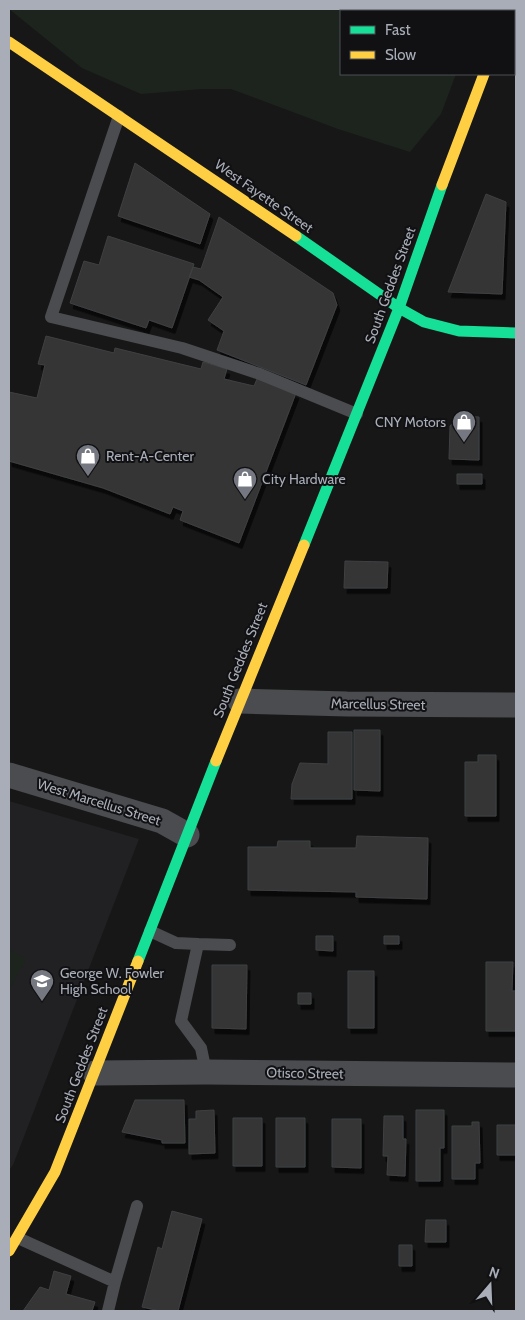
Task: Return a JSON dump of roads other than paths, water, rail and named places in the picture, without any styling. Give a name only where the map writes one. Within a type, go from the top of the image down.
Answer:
[{"type":"main road","name":"West Fayette Street","points":[[9,42],[238,196],[399,308],[424,322],[459,330],[516,334]]},
{"type":"main road","name":"South Geddes Street","points":[[9,1251],[55,1172],[95,1073],[240,701],[399,308],[484,75]]},
{"type":"street","name":"Marcellus Street","points":[[240,701],[516,705]]},
{"type":"street","name":"West Marcellus Street","points":[[9,775],[162,821],[187,835]]},
{"type":"street","name":"Otisco Street","points":[[95,1073],[206,1072],[516,1075]]},
{"type":"lane","points":[[119,116],[51,318],[182,348],[260,374],[357,414]]},
{"type":"lane","points":[[150,931],[176,943],[230,945]]},
{"type":"lane","points":[[198,944],[181,1021],[201,1048],[206,1072]]},
{"type":"lane","points":[[108,1311],[137,1206]]},
{"type":"lane","points":[[18,1238],[115,1282]]},
{"type":"place","name":"CNY Motors","points":[[464,443]]},
{"type":"place","name":"Rent-A-Center","points":[[88,477]]},
{"type":"place","name":"City Hardware","points":[[245,500]]},
{"type":"place","name":"George W. Fowler High School","points":[[42,1002]]}]
